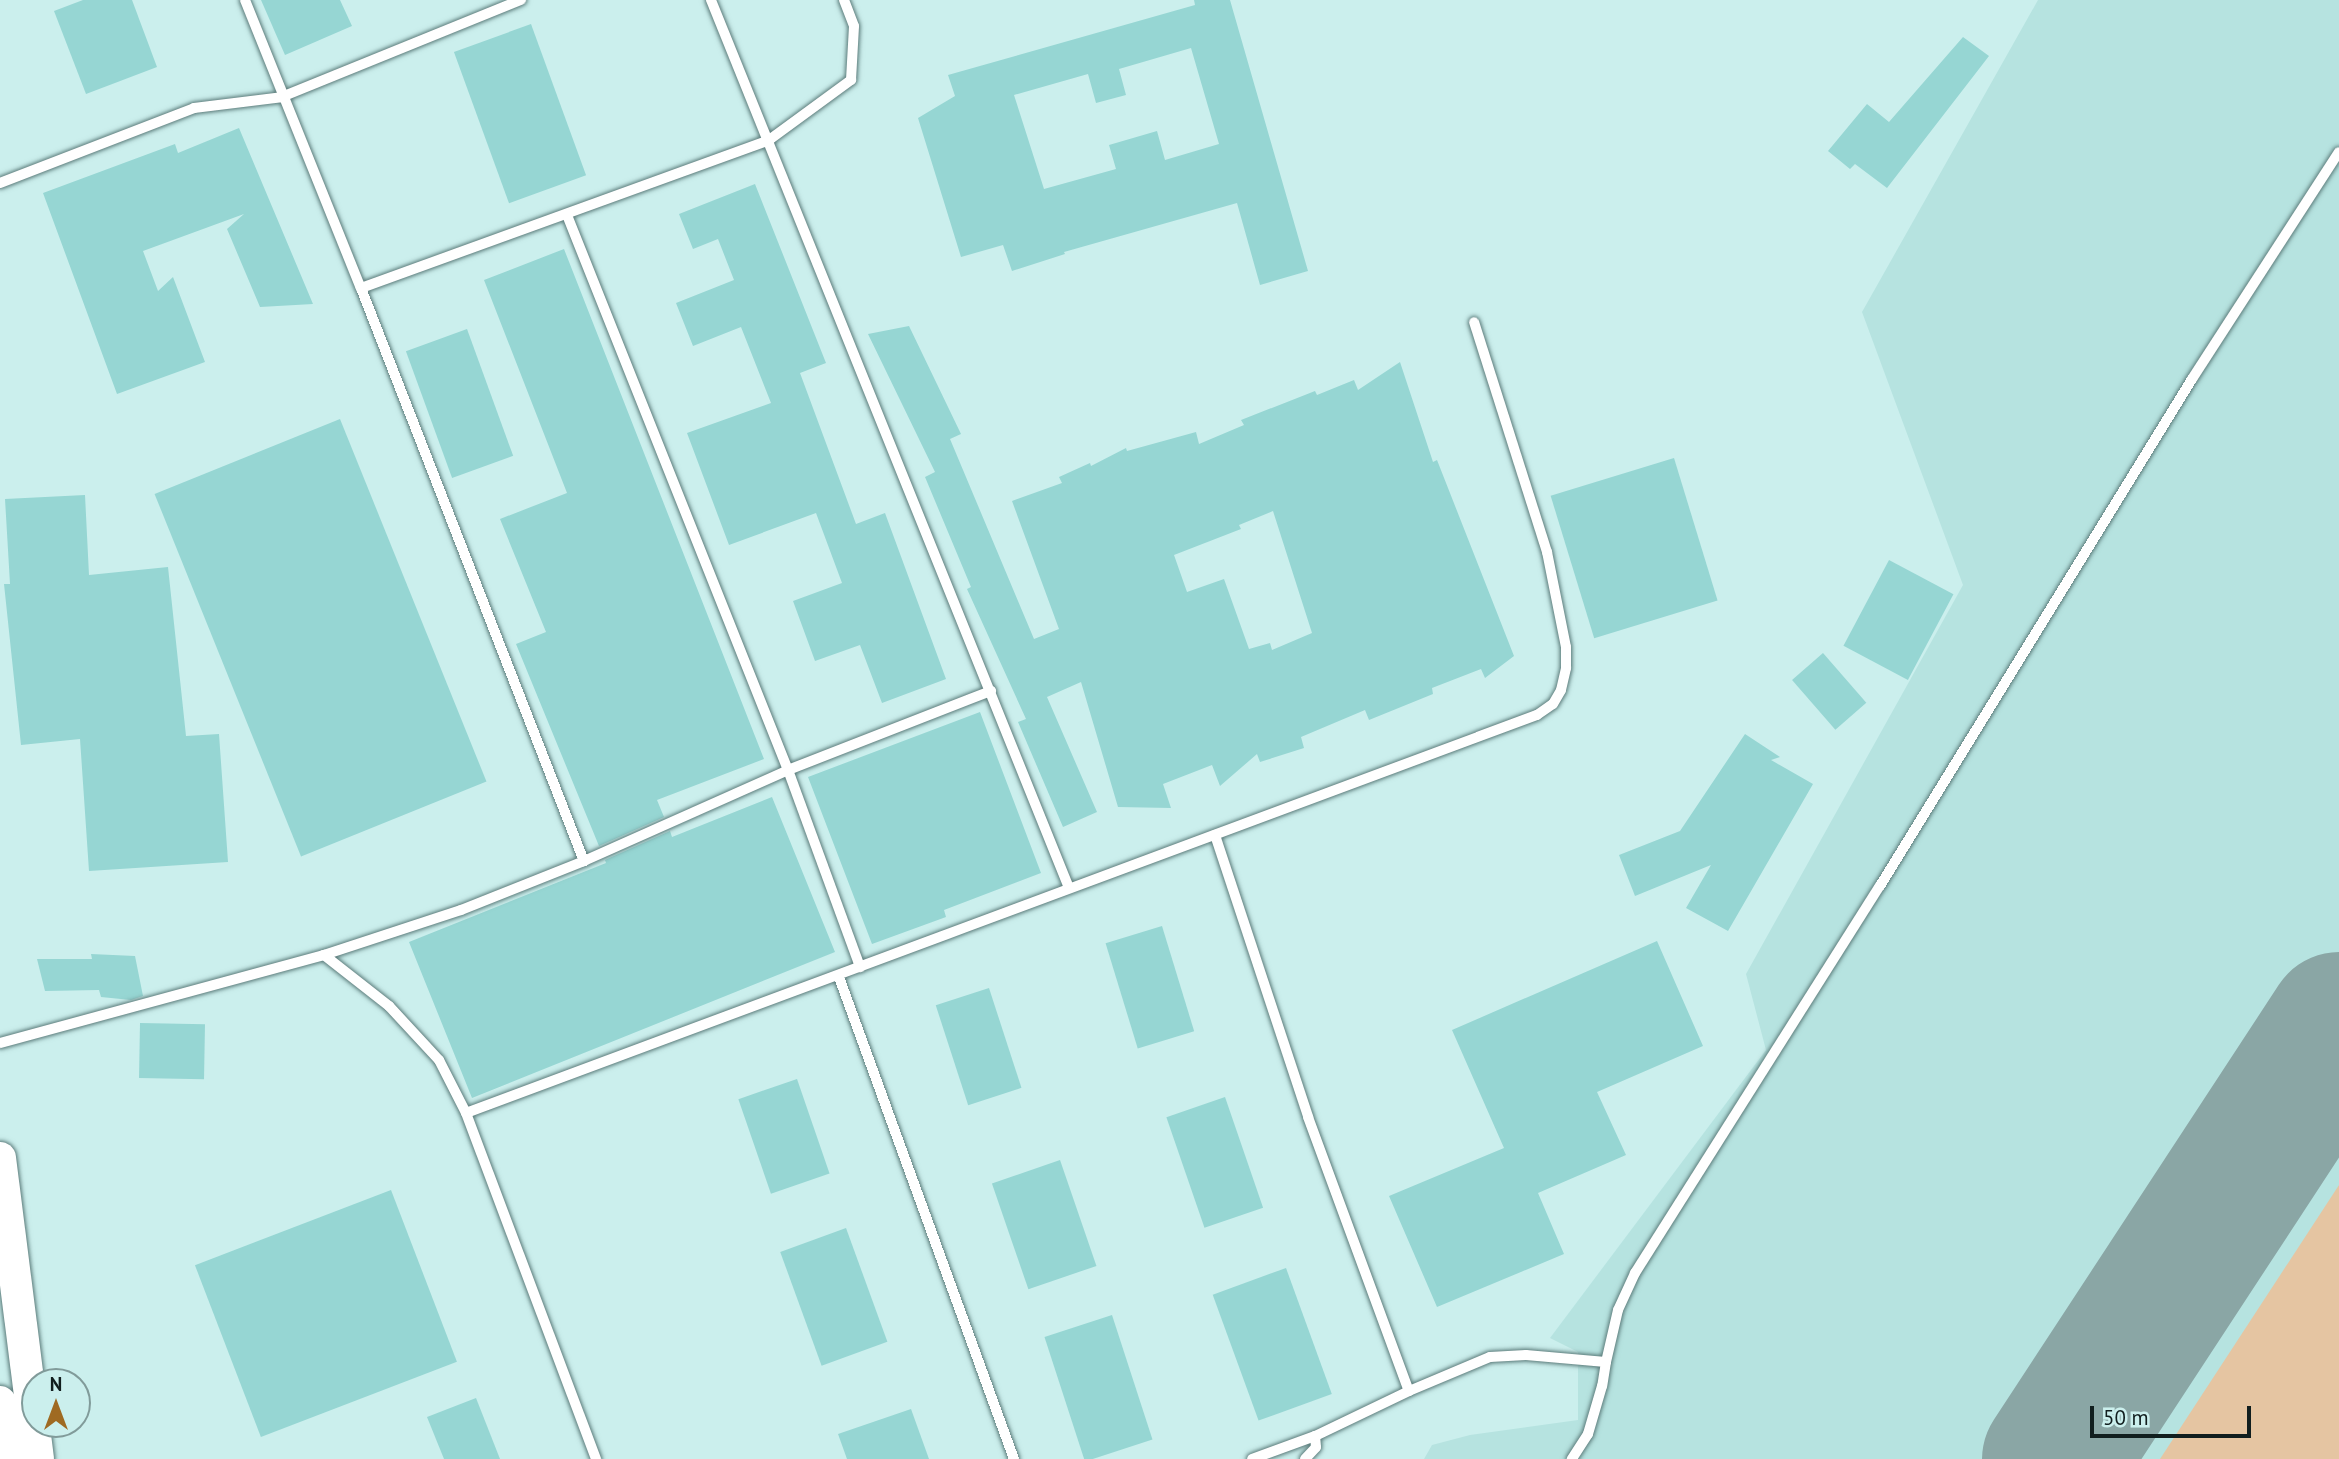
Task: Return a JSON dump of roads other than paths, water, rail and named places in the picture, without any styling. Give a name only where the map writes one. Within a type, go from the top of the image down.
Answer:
[{"type":"highway","points":[[0,1158],[38,1459]]},
{"type":"highway","points":[[0,1402],[7,1459]]},
{"type":"lane","points":[[245,0],[362,288],[584,861]]},
{"type":"lane","points":[[0,183],[194,108],[283,97],[521,0]]},
{"type":"lane","points":[[711,0],[1069,888]]},
{"type":"lane","points":[[362,288],[769,140],[851,79],[854,26],[844,0]]},
{"type":"lane","points":[[1572,1459],[1588,1434],[1602,1386],[1618,1310],[1635,1273],[1888,875],[2192,379],[2339,152]]},
{"type":"lane","points":[[566,215],[788,771],[860,967]]},
{"type":"lane","points":[[466,1113],[839,977],[1069,888],[1537,715],[1553,704],[1561,690],[1566,647],[1547,552],[1474,322]]},
{"type":"lane","points":[[0,1043],[324,955],[461,910],[584,861],[788,771],[991,691]]},
{"type":"lane","points":[[1215,835],[1308,1117],[1409,1391]]},
{"type":"lane","points":[[324,955],[389,1006],[439,1060],[466,1113],[596,1459]]},
{"type":"lane","points":[[839,977],[1014,1459]]},
{"type":"lane","points":[[1252,1459],[1315,1436],[1409,1391],[1490,1357],[1526,1355],[1606,1362]]},
{"type":"lane","points":[[1305,1459],[1316,1447],[1315,1436]]}]
